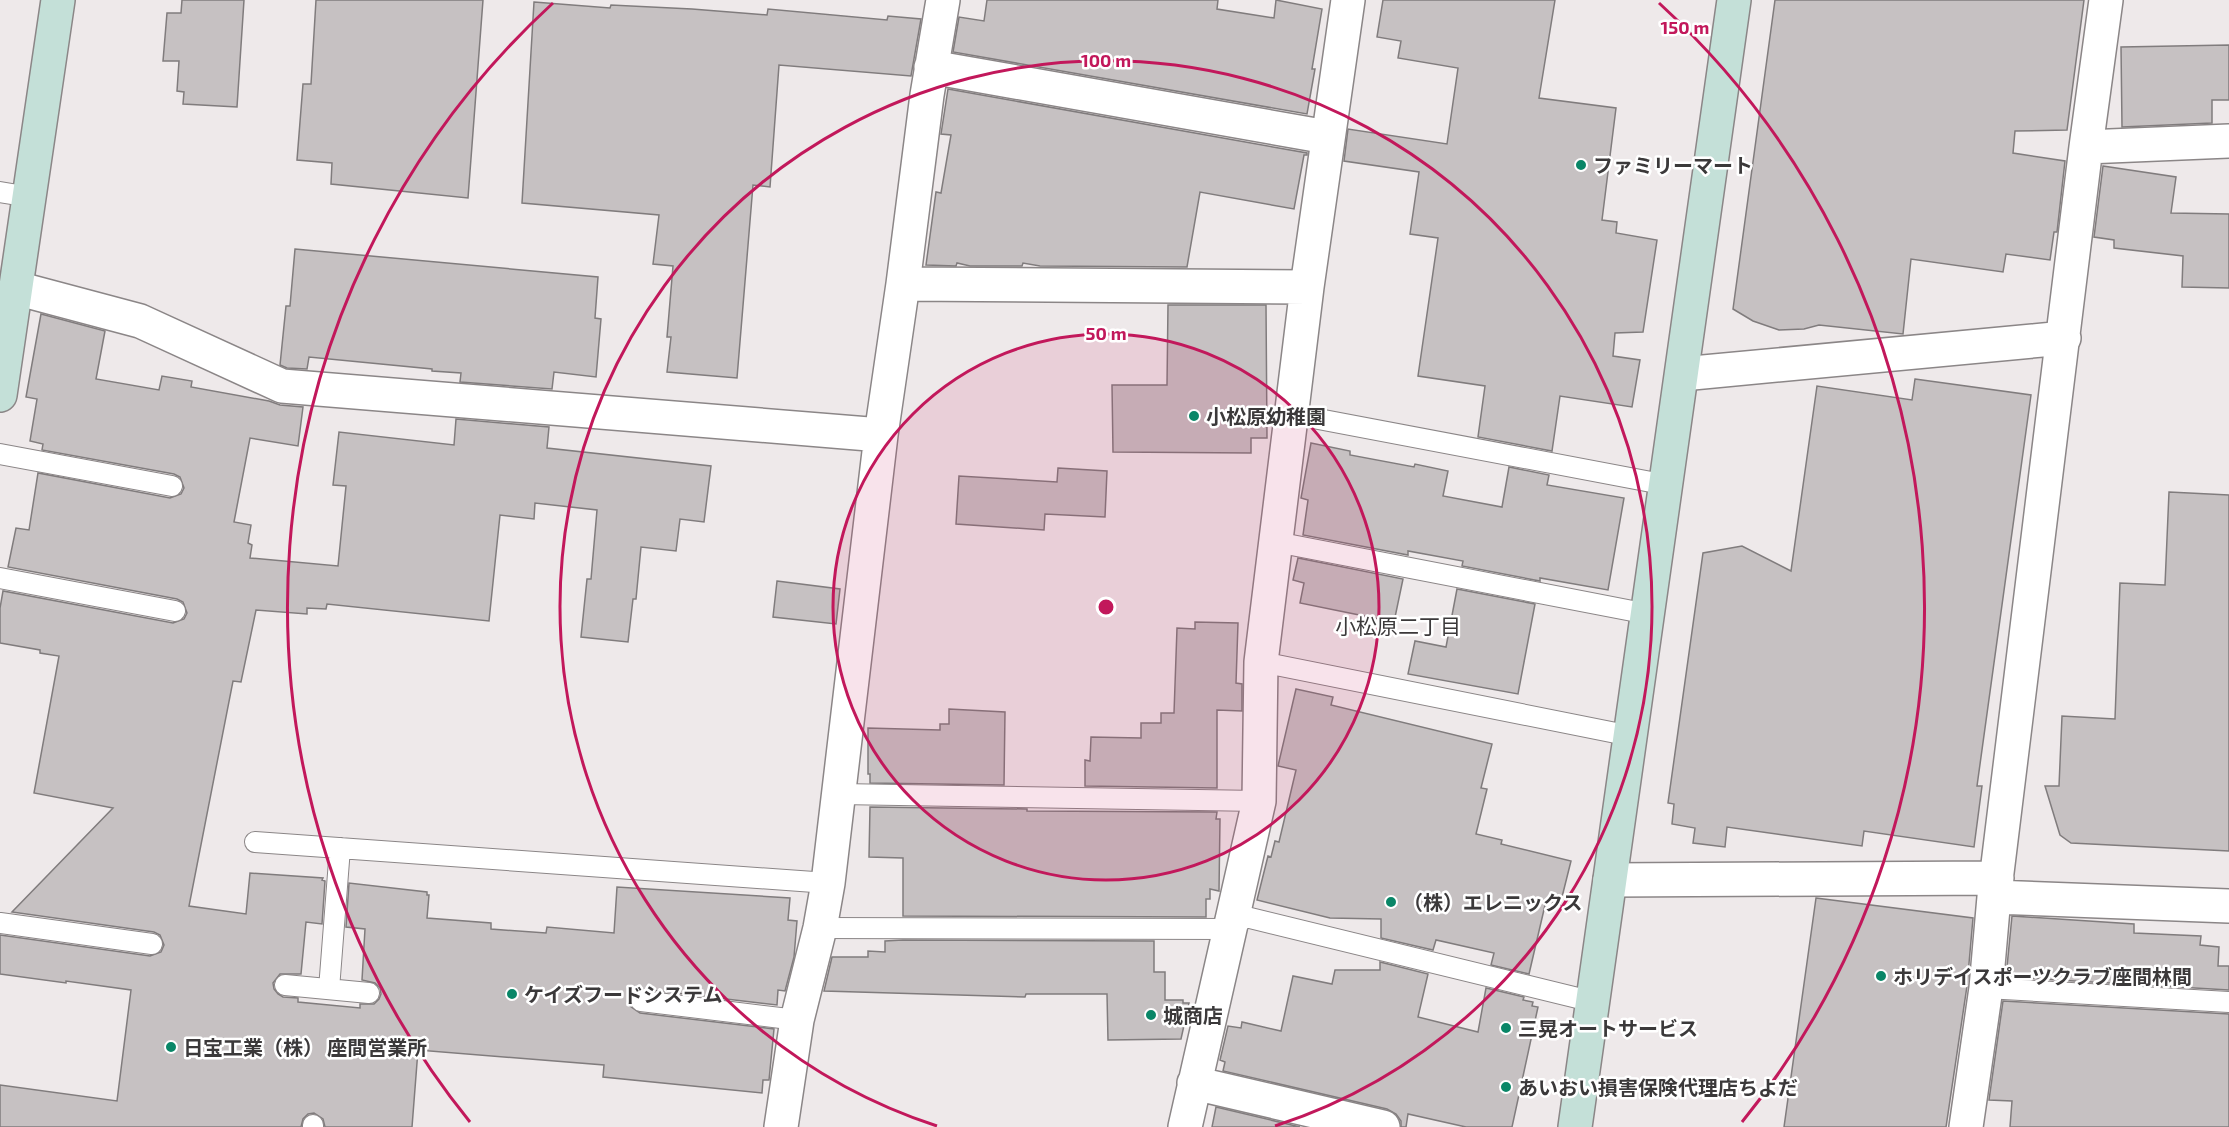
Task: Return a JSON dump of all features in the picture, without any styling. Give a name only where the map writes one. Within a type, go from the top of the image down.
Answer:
[{"type":"street","points":[[0,395],[6,321],[16,288],[15,194],[58,0]]},
{"type":"street","points":[[781,1127],[797,1020],[820,928],[828,883],[881,435],[931,67],[943,0]]},
{"type":"street","points":[[1185,1127],[1259,801],[1261,662],[1306,287],[1348,0]]},
{"type":"street","points":[[1575,1127],[1734,0]]},
{"type":"street","points":[[1966,1127],[1986,988],[1996,888],[2086,147],[2106,0]]},
{"type":"street","points":[[931,67],[1327,137]]},
{"type":"street","points":[[2086,147],[2229,141]]},
{"type":"street","points":[[903,284],[1306,287]]},
{"type":"street","points":[[16,288],[140,321],[282,386],[881,435]]},
{"type":"street","points":[[1682,374],[2064,338]]},
{"type":"street","points":[[1610,880],[1996,888],[2229,906]]},
{"type":"street","points":[[1194,1083],[1383,1127]]},
{"type":"lane","points":[[1292,414],[1667,485]]},
{"type":"lane","points":[[0,454],[172,486]]},
{"type":"lane","points":[[1276,542],[1648,614]]},
{"type":"lane","points":[[0,578],[175,611]]},
{"type":"lane","points":[[1261,662],[1631,736]]},
{"type":"lane","points":[[839,794],[1259,801]]},
{"type":"lane","points":[[255,842],[828,883]]},
{"type":"lane","points":[[329,989],[340,848]]},
{"type":"lane","points":[[820,928],[1229,929],[1246,917],[1594,1002]]},
{"type":"lane","points":[[0,923],[152,944]]},
{"type":"lane","points":[[285,985],[369,993]]},
{"type":"lane","points":[[1986,988],[2229,1002]]},
{"type":"lane","points":[[641,1001],[797,1020]]},
{"type":"building","points":[[182,0],[244,0],[237,107],[183,104],[184,92],[177,91],[179,61],[163,61],[167,13],[181,13]]},
{"type":"building","points":[[316,0],[483,0],[468,198],[331,184],[332,163],[297,160],[303,84],[311,84]]},
{"type":"building","points":[[987,0],[1218,0],[1217,9],[1274,18],[1276,0],[1322,9],[1307,114],[953,52],[959,17],[984,21]]},
{"type":"building","points":[[1383,0],[1555,0],[1539,98],[1616,108],[1602,220],[1617,222],[1616,233],[1657,240],[1643,332],[1615,333],[1613,356],[1640,360],[1632,407],[1560,396],[1552,451],[1478,437],[1485,386],[1418,376],[1438,238],[1410,234],[1419,172],[1344,161],[1348,129],[1447,144],[1458,68],[1398,58],[1401,41],[1377,37]]},
{"type":"building","points":[[1775,0],[2084,0],[2067,130],[2015,131],[2013,153],[2065,161],[2057,232],[2054,232],[2050,260],[2006,254],[2003,272],[1911,259],[1903,334],[1819,325],[1804,329],[1779,330],[1753,321],[1733,309]]},
{"type":"building","points":[[534,2],[610,8],[611,5],[692,9],[767,15],[768,9],[887,20],[888,16],[921,19],[911,76],[779,65],[770,187],[753,185],[737,378],[667,372],[671,337],[667,337],[673,266],[653,264],[659,215],[522,203]]},
{"type":"building","points":[[2229,45],[2229,100],[2212,100],[2212,123],[2122,127],[2121,47]]},
{"type":"building","points":[[948,89],[1307,153],[1304,155],[1294,209],[1200,192],[1187,267],[1040,266],[1023,263],[1022,266],[970,266],[957,263],[956,266],[926,265],[936,192],[941,193],[951,135],[941,134]]},
{"type":"building","points":[[2103,166],[2176,177],[2171,213],[2229,214],[2229,288],[2182,287],[2183,256],[2114,248],[2114,240],[2094,237]]},
{"type":"building","points":[[295,249],[598,277],[595,318],[601,319],[596,377],[554,372],[552,389],[460,382],[461,373],[309,357],[307,369],[287,368],[280,365],[286,306],[290,306]]},
{"type":"building","points":[[1168,305],[1266,305],[1267,438],[1251,438],[1251,453],[1113,452],[1112,385],[1167,385]]},
{"type":"building","points":[[41,314],[105,331],[96,379],[159,390],[162,376],[192,381],[191,387],[280,405],[303,407],[298,446],[250,438],[234,522],[251,525],[248,543],[252,545],[250,558],[338,566],[346,486],[333,485],[339,432],[454,445],[456,419],[549,427],[547,448],[711,466],[704,522],[680,519],[676,551],[641,547],[636,599],[633,599],[628,642],[581,637],[587,579],[591,579],[597,510],[535,503],[534,519],[500,515],[489,621],[327,604],[326,609],[307,608],[307,614],[256,610],[241,682],[233,681],[189,906],[246,914],[250,873],[323,878],[322,880],[325,881],[322,924],[306,922],[301,974],[280,974],[273,983],[274,989],[283,997],[298,998],[298,1002],[360,1008],[360,1004],[374,1004],[381,994],[380,988],[375,983],[362,980],[365,929],[346,927],[349,883],[427,892],[429,895],[427,918],[491,923],[491,929],[546,933],[547,927],[614,933],[617,887],[790,898],[788,920],[797,921],[794,957],[785,991],[778,990],[777,1005],[642,989],[636,990],[629,999],[630,1006],[640,1013],[774,1029],[769,1080],[763,1080],[762,1093],[603,1077],[604,1065],[418,1050],[412,1127],[325,1127],[323,1119],[314,1113],[308,1114],[303,1119],[301,1127],[0,1127],[0,1085],[117,1101],[131,990],[0,974],[0,935],[150,956],[161,952],[164,945],[160,935],[154,932],[12,912],[113,808],[34,793],[59,656],[0,643],[0,608],[3,591],[173,623],[184,619],[187,613],[183,602],[177,599],[8,567],[16,528],[29,530],[38,473],[170,498],[181,494],[184,488],[180,477],[174,474],[42,450],[43,444],[30,441],[37,399],[26,397]]},
{"type":"building","points":[[1915,379],[2031,395],[1977,786],[1982,786],[1974,847],[1864,831],[1862,846],[1727,827],[1725,847],[1693,843],[1695,828],[1672,824],[1674,804],[1668,803],[1703,553],[1742,546],[1791,571],[1817,386],[1912,400]]},
{"type":"building","points":[[1311,443],[1350,451],[1350,455],[1448,471],[1443,496],[1502,507],[1509,467],[1549,475],[1547,485],[1624,498],[1608,590],[1540,578],[1540,581],[1462,566],[1463,561],[1408,551],[1408,555],[1303,535],[1308,500],[1301,498]]},
{"type":"building","points":[[1058,468],[1107,471],[1105,517],[1045,514],[1044,530],[956,524],[959,476],[1057,482]]},
{"type":"building","points":[[2169,492],[2229,495],[2229,851],[2071,843],[2060,835],[2045,786],[2059,786],[2062,716],[2115,719],[2120,583],[2165,585]]},
{"type":"building","points":[[1298,558],[1403,579],[1394,622],[1300,603],[1304,583],[1293,580]]},
{"type":"building","points":[[777,581],[840,589],[836,624],[773,617]]},
{"type":"building","points":[[1457,589],[1535,604],[1518,694],[1408,674],[1415,641],[1446,647]]},
{"type":"building","points":[[1195,622],[1238,623],[1236,683],[1242,684],[1242,711],[1217,710],[1217,788],[1085,786],[1085,760],[1090,761],[1091,737],[1141,738],[1141,723],[1161,723],[1161,713],[1174,713],[1177,628],[1195,629]]},
{"type":"building","points":[[1296,689],[1333,697],[1331,705],[1492,744],[1481,788],[1487,789],[1476,834],[1502,840],[1501,844],[1571,861],[1560,905],[1546,901],[1529,974],[1491,965],[1494,953],[1436,940],[1433,950],[1381,938],[1381,919],[1330,918],[1257,900],[1268,856],[1271,857],[1275,841],[1279,842],[1296,770],[1278,766]]},
{"type":"building","points":[[949,709],[1005,712],[1004,785],[870,783],[868,728],[940,730],[940,724],[949,724]]},
{"type":"building","points":[[870,807],[1217,812],[1216,819],[1220,819],[1219,891],[1210,889],[1210,899],[1206,899],[1206,917],[903,916],[903,858],[869,857]]},
{"type":"building","name":"ホリデイスポーツクラブ座間林間","points":[[1816,898],[1973,918],[1967,986],[1946,1127],[1784,1127]]},
{"type":"building","points":[[2012,916],[2134,924],[2134,933],[2201,936],[2200,945],[2219,947],[2218,966],[2229,966],[2229,990],[2006,977]]},
{"type":"building","points":[[885,941],[1154,941],[1154,972],[1165,972],[1165,1000],[1183,1000],[1183,1003],[1189,1003],[1181,1039],[1108,1040],[1107,994],[1026,994],[1025,997],[824,991],[832,957],[868,957],[868,951],[885,952]]},
{"type":"building","points":[[1380,962],[1428,974],[1418,1017],[1478,1032],[1486,988],[1524,997],[1523,1000],[1533,1002],[1532,1006],[1538,1007],[1512,1127],[1466,1127],[1408,1114],[1406,1127],[1401,1127],[1401,1121],[1396,1114],[1387,1109],[1223,1071],[1225,1062],[1220,1060],[1228,1026],[1241,1028],[1242,1022],[1281,1031],[1293,976],[1332,984],[1335,970],[1380,970]]},
{"type":"building","points":[[2003,1001],[2229,1014],[2229,1127],[2010,1127],[2012,1101],[1989,1100]]},
{"type":"building","points":[[1216,1107],[1300,1127],[1212,1127]]},
{"type":"place","name":"ファミリーマート","points":[[1581,165]]},
{"type":"place","name":"小松原幼稚園","points":[[1194,416]]},
{"type":"place","name":"（株）エレニックス","points":[[1391,902]]},
{"type":"place","name":"ホリデイスポーツクラブ座間林間","points":[[1881,976]]},
{"type":"place","name":"ケイズフードシステム","points":[[512,994]]},
{"type":"place","name":"城商店","points":[[1151,1015]]},
{"type":"place","name":"三晃オートサービス","points":[[1506,1028]]},
{"type":"place","name":"日宝工業（株） 座間営業所","points":[[171,1047]]},
{"type":"place","name":"あいおい損害保険代理店ちよだ","points":[[1506,1087]]},
{"type":"district","name":"小松原二丁目","points":[[1398,625]]}]
